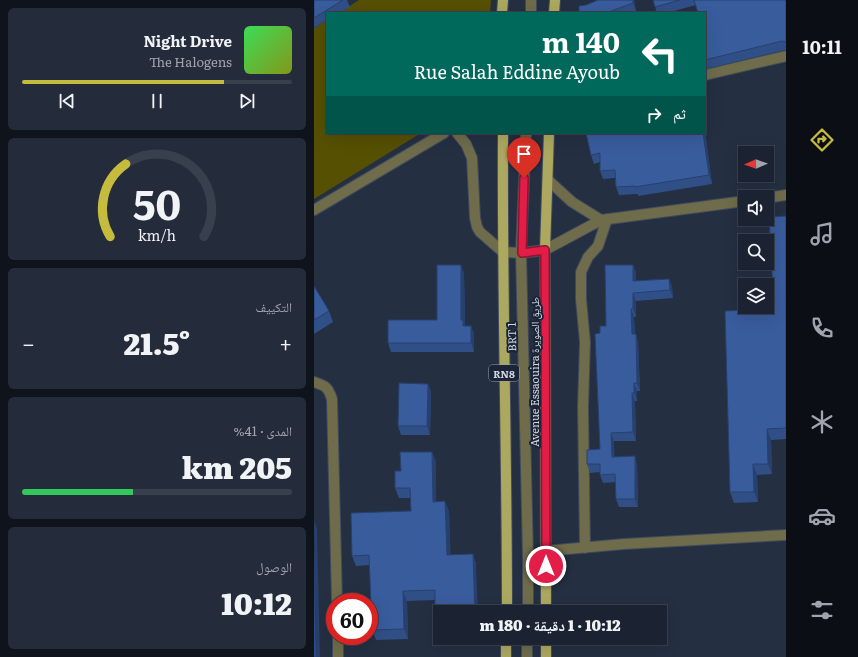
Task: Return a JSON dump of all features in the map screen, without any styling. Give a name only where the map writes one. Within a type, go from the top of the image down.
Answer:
[{"type":"main road","points":[[502,12],[503,0]]},
{"type":"main road","points":[[554,12],[555,0]]},
{"type":"main road","name":"RN8","points":[[503,134],[507,605]]},
{"type":"main road","name":"Avenue Essaouira طريق الصويرة","points":[[546,605],[545,250],[549,134]]},
{"type":"main road","points":[[506,645],[506,657]]},
{"type":"main road","points":[[546,645],[546,657]]},
{"type":"street","points":[[531,0],[531,12]]},
{"type":"street","points":[[706,75],[786,56]]},
{"type":"street","points":[[314,210],[442,134]]},
{"type":"street","points":[[459,134],[466,144],[472,158],[477,227],[480,232],[503,252],[522,253],[545,250],[604,220],[738,202]]},
{"type":"street","name":"BRT 1","points":[[526,134],[522,253],[528,605]]},
{"type":"street","points":[[548,180],[572,202],[604,220]]},
{"type":"street","points":[[774,197],[786,195]]},
{"type":"street","points":[[585,548],[583,407],[585,342],[581,299],[581,272],[588,257],[598,246],[604,220]]},
{"type":"street","points":[[314,382],[325,386],[330,390],[332,399],[337,593]]},
{"type":"street","points":[[546,551],[786,535]]},
{"type":"street","points":[[338,645],[338,657]]},
{"type":"street","points":[[527,657],[528,645]]},
{"type":"shaded area","points":[[359,0],[491,0],[490,12],[341,12]]},
{"type":"shaded area","points":[[326,21],[326,134],[419,134],[314,199],[314,28]]},
{"type":"building","points":[[314,0],[343,0],[314,18]]},
{"type":"building","points":[[598,0],[633,0],[633,3],[609,12],[579,12],[579,6]]},
{"type":"building","points":[[653,0],[680,0],[655,7]]},
{"type":"building","points":[[694,0],[786,0],[786,42],[782,41],[706,60],[706,12],[698,12]]},
{"type":"building","points":[[586,134],[703,134],[709,175],[635,187],[616,187],[615,170],[600,171],[600,153],[591,155]]},
{"type":"building","points":[[786,216],[786,428],[767,429],[768,464],[753,464],[754,492],[730,492],[725,311],[738,310],[738,314],[774,314],[774,278],[772,278],[772,270],[774,270],[774,234],[770,234],[769,226],[774,226],[774,217]]},
{"type":"building","points":[[437,265],[461,265],[461,320],[463,320],[463,326],[471,326],[471,343],[388,343],[388,320],[437,320]]},
{"type":"building","points":[[605,265],[633,265],[633,281],[669,279],[670,290],[633,293],[633,308],[631,309],[632,334],[636,334],[637,383],[634,383],[634,393],[632,393],[633,432],[611,433],[612,457],[635,456],[635,499],[616,499],[615,474],[600,475],[600,464],[587,464],[587,450],[600,449],[595,334],[600,333],[600,326],[606,326]]},
{"type":"building","points":[[314,286],[329,311],[314,320]]},
{"type":"building","points":[[399,383],[428,384],[427,426],[398,426]]},
{"type":"building","points":[[400,452],[432,452],[433,502],[445,501],[447,555],[473,554],[475,605],[435,605],[435,590],[403,591],[404,629],[378,630],[378,593],[371,593],[369,555],[352,556],[351,513],[411,511],[410,488],[395,488],[395,471],[401,471]]},
{"type":"building","points":[[314,553],[316,657],[314,657]]},
{"type":"route","points":[[524,178],[522,253],[545,250],[546,566]]}]
